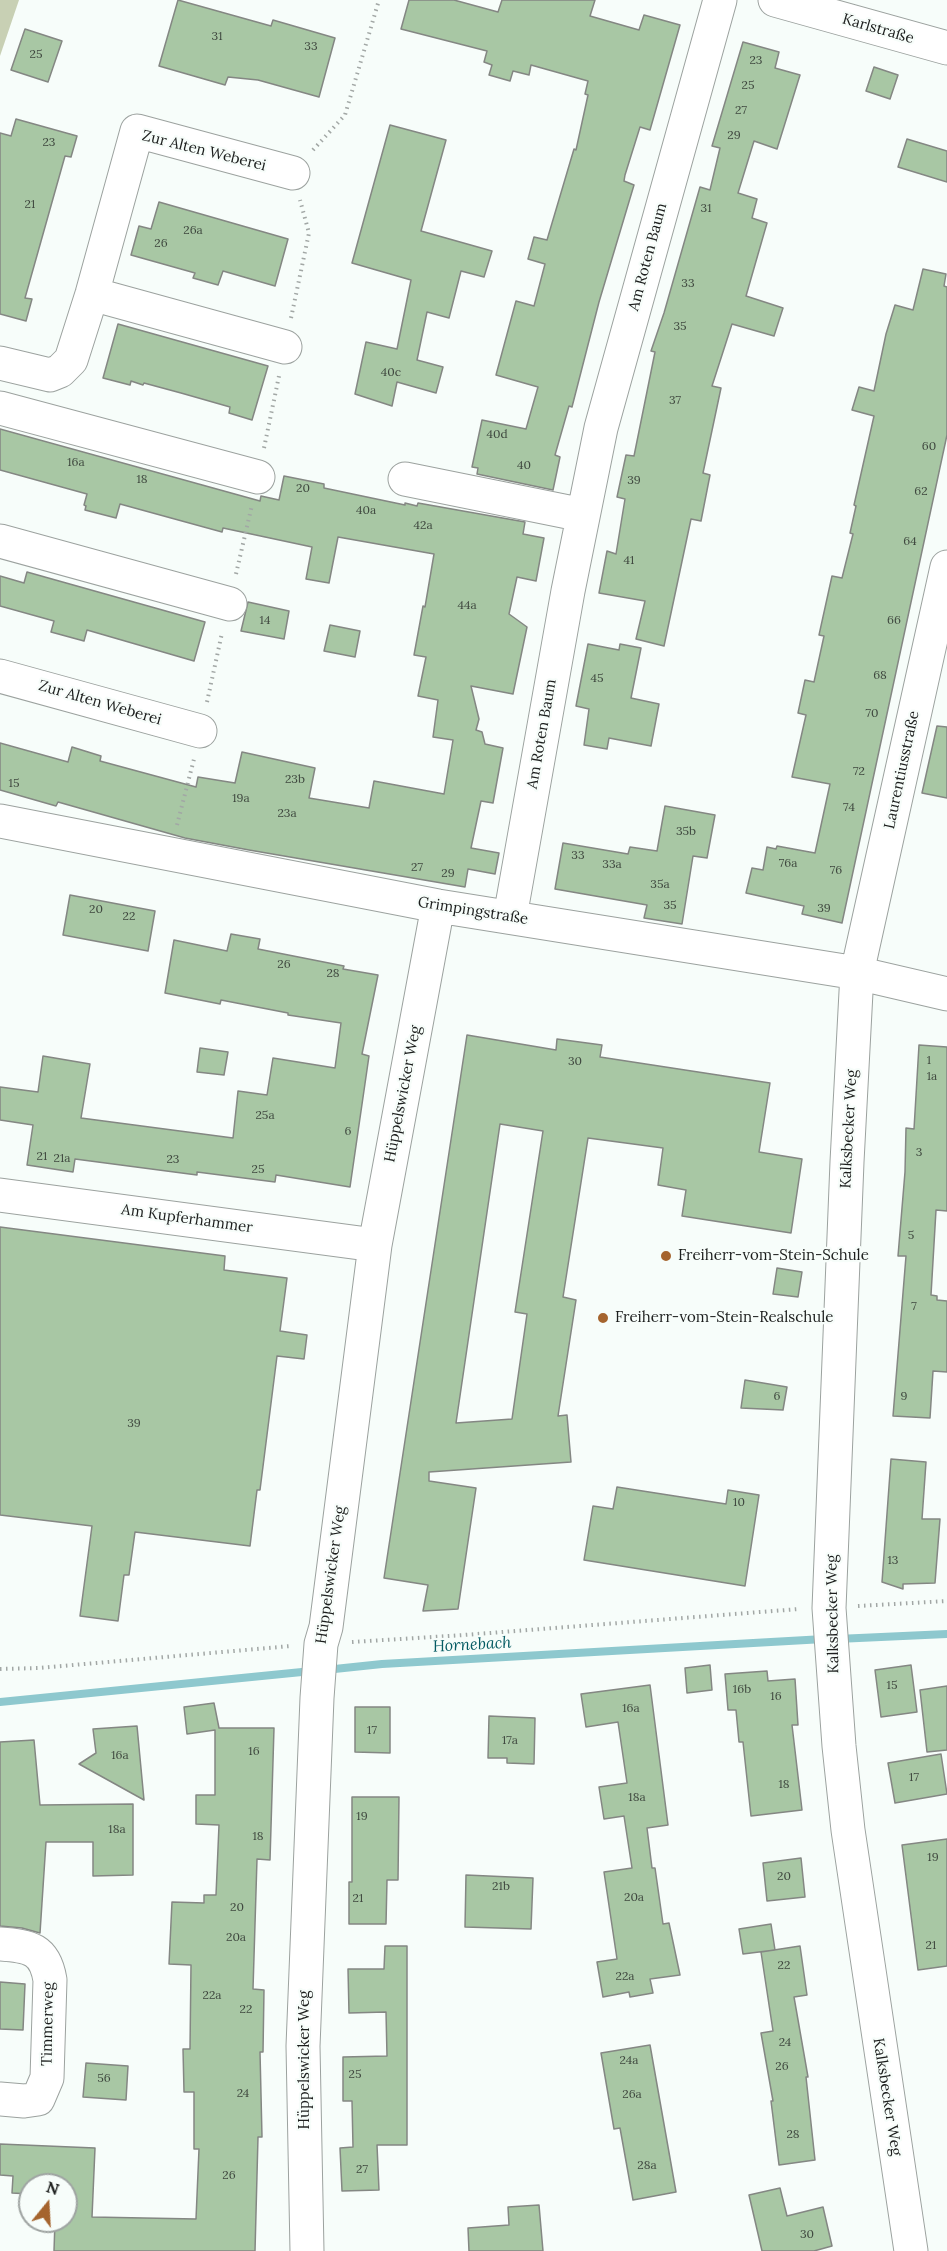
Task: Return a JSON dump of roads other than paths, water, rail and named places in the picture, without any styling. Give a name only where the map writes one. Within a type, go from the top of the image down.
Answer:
[{"type":"street","name":"Am Roten Baum","points":[[510,917],[524,831],[601,428],[720,0]]},
{"type":"street","name":"Karlstraße","points":[[775,0],[947,48]]},
{"type":"street","name":"Zur Alten Weberei","points":[[0,363],[50,375],[60,371],[71,360],[92,294],[137,131],[293,173]]},
{"type":"street","points":[[92,294],[285,347]]},
{"type":"street","points":[[0,408],[258,477]]},
{"type":"street","points":[[405,479],[583,515]]},
{"type":"street","points":[[0,541],[231,604]]},
{"type":"street","name":"Laurentiusstraße","points":[[857,973],[947,567]]},
{"type":"street","name":"Zur Alten Weberei","points":[[0,675],[200,731]]},
{"type":"street","name":"Grimpingstraße","points":[[0,821],[438,906],[857,973],[947,993]]},
{"type":"street","name":"Hüppelswicker Weg","points":[[307,2251],[303,2046],[321,1648],[326,1627],[375,1245],[438,906]]},
{"type":"street","name":"Kalksbecker Weg","points":[[857,973],[847,1162],[830,1608],[832,1660],[848,1830],[911,2251]]},
{"type":"street","name":"Am Kupferhammer","points":[[0,1195],[375,1245]]},
{"type":"street","name":"Timmerweg","points":[[0,1944],[26,1948],[41,1954],[48,1965],[50,1980],[47,2078],[38,2099],[24,2101],[0,2099]]},
{"type":"waterway","name":"Hornebach","points":[[837,1639],[947,1634]]},
{"type":"waterway","name":"Hornebach","points":[[325,1670],[382,1664],[824,1639]]},
{"type":"waterway","name":"Hornebach","points":[[0,1702],[312,1671]]},
{"type":"place","name":"Freiherr-vom-Stein-Schule","points":[[666,1256]]},
{"type":"place","name":"Freiherr-vom-Stein-Realschule","points":[[603,1318]]}]
